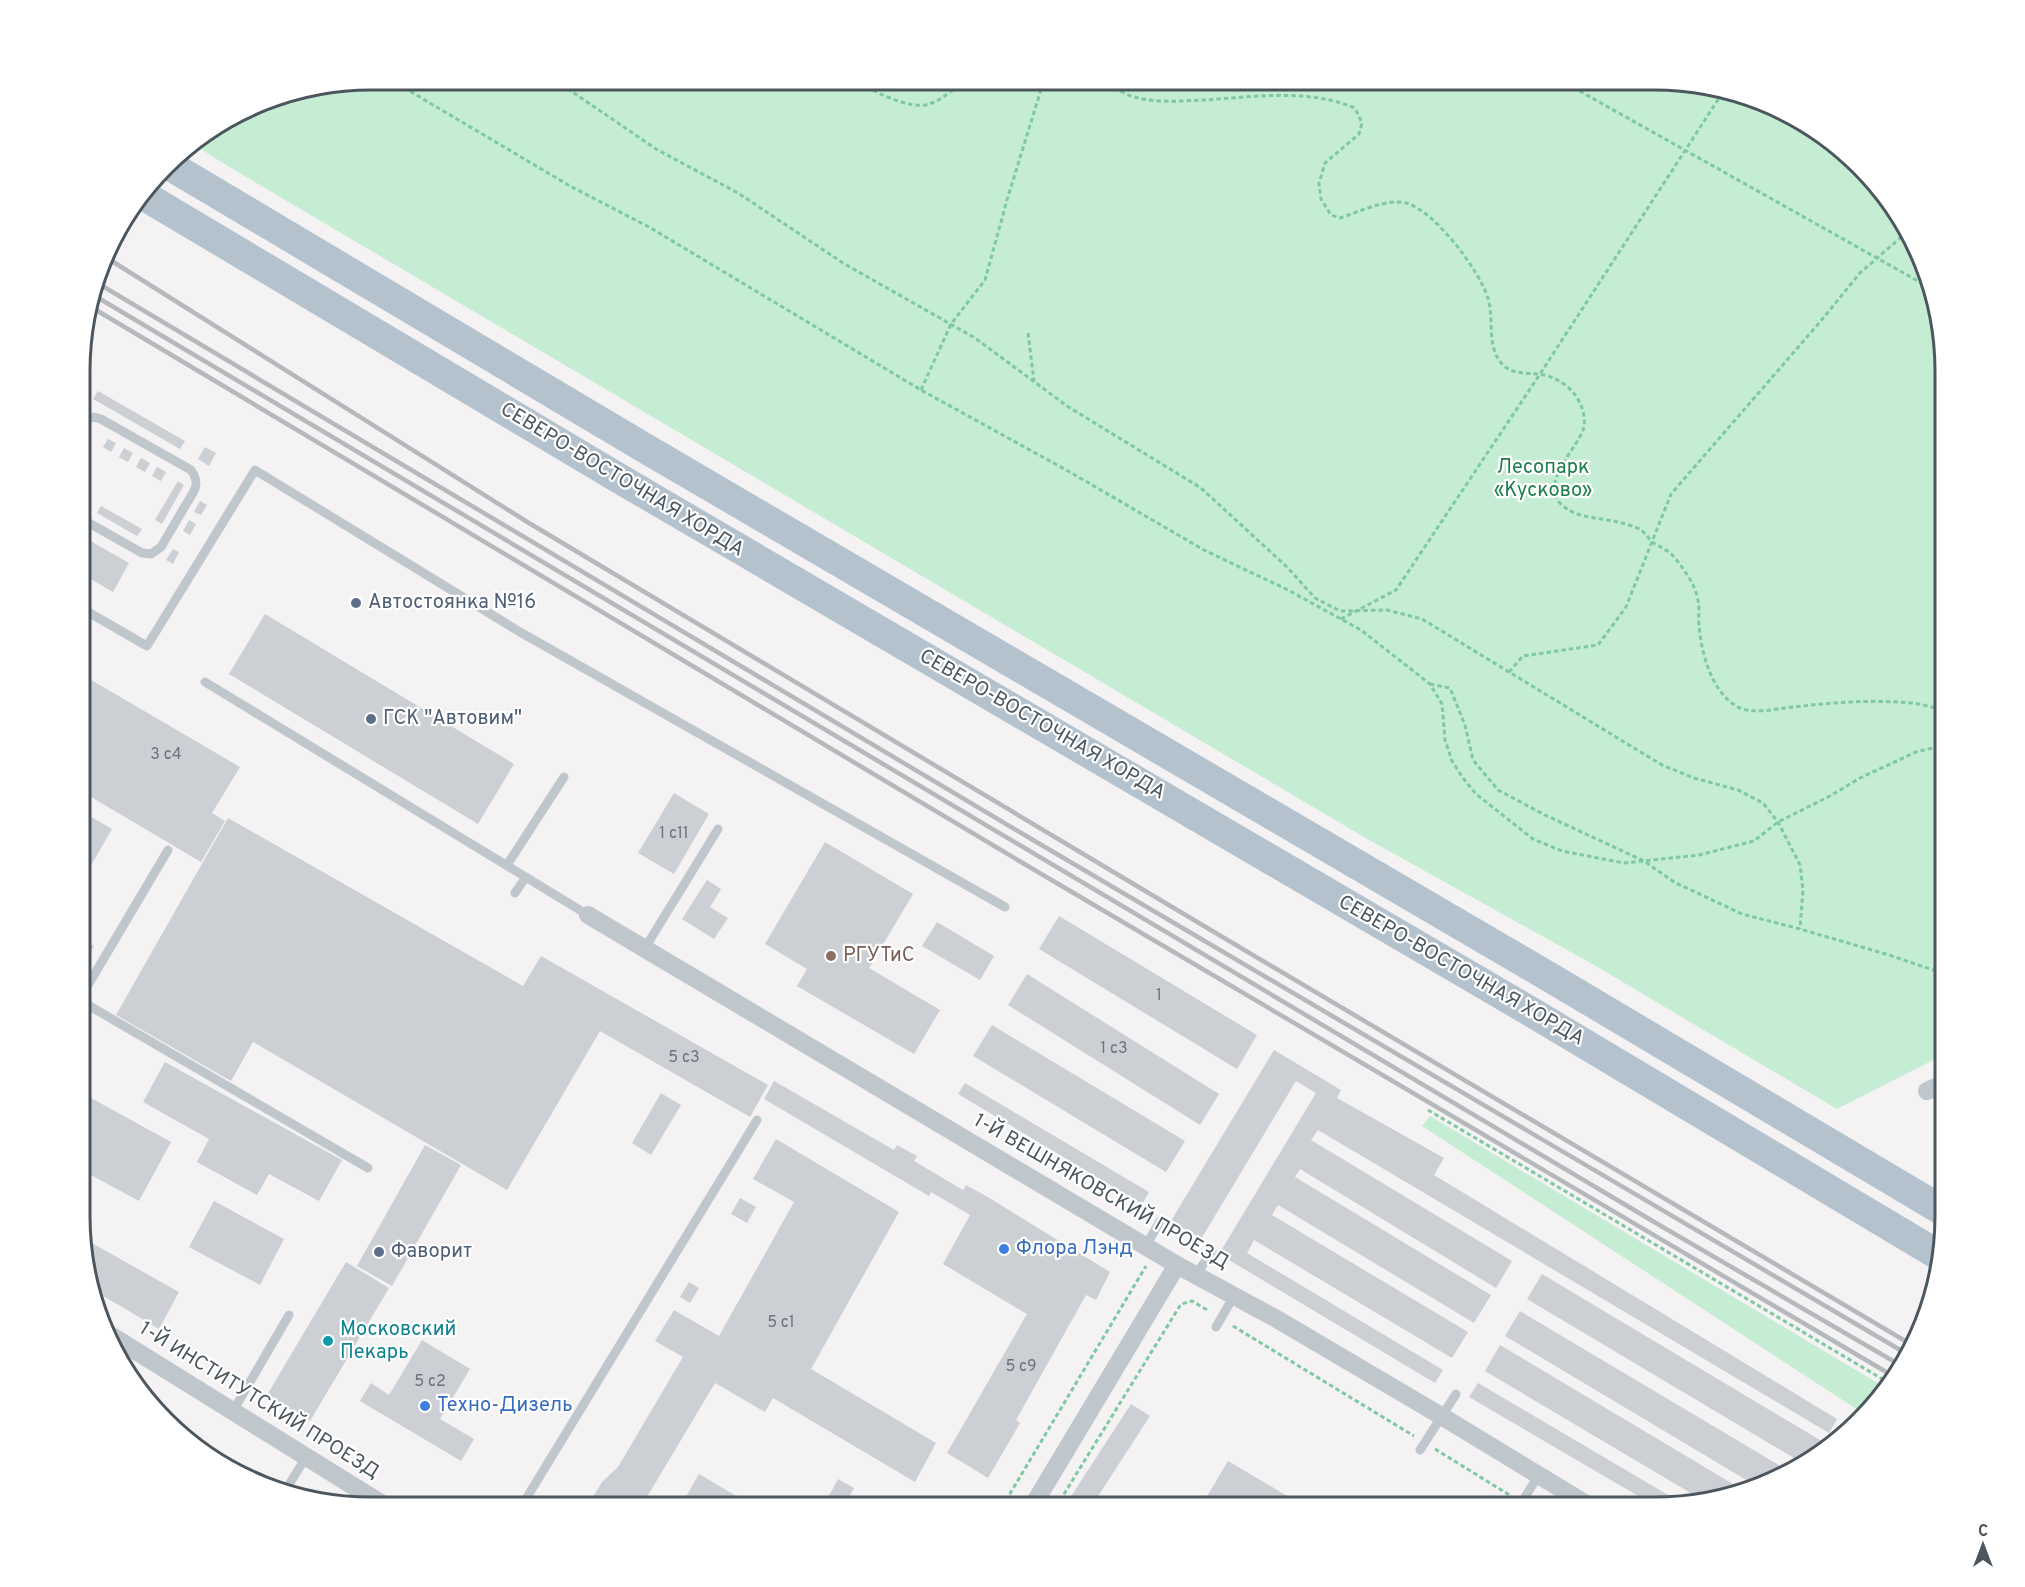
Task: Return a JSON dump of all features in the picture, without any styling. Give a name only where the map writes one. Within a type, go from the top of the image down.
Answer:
[{"type":"main road","name":"СЕВЕРО-ВОСТОЧНАЯ ХОРДА","points":[[176,169],[643,447],[1551,978],[1935,1206]]},
{"type":"main road","name":"СЕВЕРО-ВОСТОЧНАЯ ХОРДА","points":[[149,199],[620,479],[1543,1019],[1933,1252]]},
{"type":"street","name":"1-Й ВЕШНЯКОВСКИЙ ПРОЕЗД","points":[[588,915],[1177,1265],[1443,1417],[1572,1497]]},
{"type":"street","points":[[1928,1091],[1935,1088]]},
{"type":"street","points":[[1038,1497],[1177,1265]]},
{"type":"street","name":"1-Й ИНСТИТУТСКИЙ ПРОЕЗД","points":[[123,1346],[233,1411],[371,1497]]},
{"type":"lane","points":[[90,418],[101,419],[191,470],[196,483],[194,491],[162,547],[151,554],[142,553],[90,524]]},
{"type":"lane","points":[[90,613],[147,646],[255,470],[520,632],[1005,907]]},
{"type":"lane","points":[[205,682],[588,915]]},
{"type":"lane","points":[[507,866],[564,777]]},
{"type":"lane","points":[[645,948],[718,829]]},
{"type":"lane","points":[[90,984],[168,850]]},
{"type":"lane","points":[[515,893],[526,877]]},
{"type":"lane","points":[[90,1004],[368,1168]]},
{"type":"lane","points":[[527,1497],[757,1120]]},
{"type":"lane","points":[[1150,1248],[1160,1221]]},
{"type":"lane","points":[[1196,1275],[1212,1251]]},
{"type":"lane","points":[[1218,1323],[1234,1296]]},
{"type":"lane","points":[[233,1411],[289,1315]]},
{"type":"lane","points":[[1423,1447],[1456,1394]]},
{"type":"lane","points":[[289,1484],[306,1457]]},
{"type":"lane","points":[[1526,1497],[1538,1476]]},
{"type":"path","points":[[409,90],[570,186],[649,227],[921,390],[1068,471],[1204,550],[1288,590],[1361,630],[1430,684],[1442,704],[1444,740],[1452,761],[1476,794],[1533,839],[1562,851],[1624,863],[1699,855],[1754,841],[1778,822],[1870,773],[1916,752],[1935,747]]},
{"type":"path","points":[[570,90],[656,148],[738,193],[843,263],[975,338],[1067,406],[1201,488],[1287,567],[1315,598],[1340,611],[1387,610],[1422,619],[1662,765],[1694,778],[1738,790],[1763,803],[1778,822],[1800,865],[1803,890],[1800,929]]},
{"type":"path","points":[[871,90],[903,102],[927,105],[953,90]]},
{"type":"path","points":[[921,390],[951,324],[985,280],[1006,201],[1041,90]]},
{"type":"path","points":[[1120,90],[1150,100],[1182,101],[1291,94],[1336,100],[1355,108],[1362,123],[1359,134],[1324,163],[1319,183],[1321,199],[1331,215],[1340,218],[1378,204],[1405,203],[1430,218],[1448,236],[1481,280],[1489,300],[1492,343],[1499,361],[1513,372],[1526,375],[1540,374],[1564,384],[1578,396],[1585,415],[1584,427],[1564,460],[1554,488],[1558,501],[1576,513],[1596,520],[1615,521],[1640,530],[1672,555],[1691,580],[1698,601],[1698,623],[1704,655],[1719,689],[1734,705],[1756,711],[1871,700],[1915,703],[1935,708]]},
{"type":"path","points":[[1578,90],[1920,282]]},
{"type":"path","points":[[1341,619],[1396,590],[1540,374],[1719,98]]},
{"type":"path","points":[[1509,672],[1523,656],[1598,645],[1626,607],[1671,494],[1860,273],[1901,237]]},
{"type":"path","points":[[1028,333],[1034,381]]},
{"type":"path","points":[[1430,684],[1450,688],[1465,725],[1473,760],[1498,790],[1545,815],[1644,861],[1674,882],[1742,914],[1889,955],[1935,971]]},
{"type":"path","points":[[1428,1110],[1883,1379]]},
{"type":"path","points":[[1008,1497],[1150,1248]]},
{"type":"path","points":[[1062,1497],[1181,1304],[1192,1301],[1218,1323],[1507,1497]]},
{"type":"green space","name":"Лесопарк «Кусково»","points":[[371,90],[1654,90],[1708,95],[1744,105],[1778,119],[1825,148],[1853,172],[1877,200],[1888,215],[1914,264],[1930,317],[1935,371],[1935,1059],[1837,1109],[1594,965],[1369,840],[200,148],[247,119],[281,105],[317,95]]},
{"type":"green space","points":[[1430,1116],[1879,1384],[1857,1410],[1422,1126]]},
{"type":"building","points":[[98,391],[185,441],[180,449],[93,399]]},
{"type":"building","points":[[108,439],[116,443],[111,452],[103,447]]},
{"type":"building","points":[[205,447],[216,453],[209,466],[198,459]]},
{"type":"building","points":[[124,448],[133,453],[128,462],[119,457]]},
{"type":"building","points":[[141,458],[150,463],[145,472],[136,467]]},
{"type":"building","points":[[157,467],[166,472],[161,481],[152,476]]},
{"type":"building","points":[[178,481],[184,485],[162,524],[155,520]]},
{"type":"building","points":[[200,501],[207,505],[201,515],[194,512]]},
{"type":"building","points":[[101,506],[142,529],[137,536],[97,513]]},
{"type":"building","points":[[189,520],[196,524],[190,535],[183,531]]},
{"type":"building","points":[[90,541],[129,563],[113,592],[90,579]]},
{"type":"building","points":[[173,549],[179,552],[173,564],[166,560]]},
{"type":"building","name":"ГСК \"Автовим\"","points":[[265,614],[514,764],[478,824],[229,674]]},
{"type":"building","points":[[90,679],[240,767],[212,813],[225,821],[201,862],[90,796],[90,745],[92,742],[90,741]]},
{"type":"building","points":[[674,793],[709,814],[674,874],[638,853]]},
{"type":"building","points":[[90,816],[112,829],[90,867]]},
{"type":"building","points":[[228,818],[523,986],[541,956],[768,1085],[750,1117],[600,1031],[507,1190],[253,1042],[231,1081],[116,1015]]},
{"type":"building","name":"РГУТиС","points":[[825,842],[913,894],[869,968],[940,1010],[914,1054],[797,986],[807,969],[765,944]]},
{"type":"building","points":[[707,880],[721,889],[710,907],[728,918],[714,939],[682,919]]},
{"type":"building","points":[[1059,916],[1257,1035],[1237,1069],[1039,949]]},
{"type":"building","points":[[937,922],[994,956],[980,980],[922,946]]},
{"type":"building","points":[[1027,974],[1219,1094],[1200,1125],[1008,1005]]},
{"type":"building","points":[[992,1025],[1185,1141],[1166,1172],[973,1056]]},
{"type":"building","points":[[1274,1050],[1341,1090],[1337,1098],[1444,1158],[1434,1175],[1837,1419],[1829,1433],[1318,1130],[1311,1140],[1512,1261],[1496,1288],[1300,1169],[1295,1177],[1491,1295],[1474,1323],[1278,1205],[1272,1215],[1468,1332],[1452,1358],[1254,1240],[1247,1253],[1443,1370],[1435,1383],[1219,1254],[1316,1093],[1296,1081],[1201,1239],[1171,1221]]},
{"type":"building","points":[[165,1062],[342,1160],[319,1201],[269,1174],[257,1195],[197,1162],[209,1139],[143,1102]]},
{"type":"building","points":[[774,1081],[894,1150],[897,1145],[917,1156],[914,1161],[963,1190],[966,1185],[986,1196],[1110,1272],[1096,1300],[1086,1295],[1016,1420],[1020,1423],[988,1478],[947,1453],[1027,1314],[943,1264],[970,1215],[931,1192],[929,1196],[764,1099]]},
{"type":"building","points":[[965,1083],[1149,1192],[1142,1204],[958,1094]]},
{"type":"building","points":[[661,1093],[681,1105],[651,1155],[632,1143]]},
{"type":"building","points":[[90,1097],[171,1142],[139,1201],[90,1174]]},
{"type":"building","points":[[776,1139],[899,1212],[811,1369],[936,1443],[915,1482],[773,1398],[765,1412],[715,1383],[647,1497],[593,1497],[602,1482],[618,1467],[683,1357],[655,1341],[674,1310],[719,1336],[794,1202],[753,1179]]},
{"type":"building","points":[[425,1145],[461,1165],[392,1286],[357,1266]]},
{"type":"building","points":[[740,1198],[756,1207],[747,1223],[731,1214]]},
{"type":"building","points":[[214,1201],[284,1239],[260,1285],[189,1247]]},
{"type":"building","points":[[91,1243],[179,1292],[159,1329],[102,1295],[95,1270]]},
{"type":"building","name":"Московский Пекарь","points":[[346,1262],[389,1288],[310,1421],[267,1395]]},
{"type":"building","points":[[1542,1274],[1822,1441],[1795,1459],[1527,1299]]},
{"type":"building","points":[[689,1282],[699,1288],[690,1303],[680,1297]]},
{"type":"building","points":[[1520,1311],[1781,1466],[1748,1481],[1505,1336]]},
{"type":"building","points":[[422,1340],[470,1369],[440,1419],[474,1439],[461,1461],[360,1401],[371,1383],[389,1395]]},
{"type":"building","points":[[1500,1345],[1734,1485],[1693,1494],[1485,1371]]},
{"type":"building","points":[[1478,1383],[1670,1496],[1640,1497],[1469,1397]]},
{"type":"building","points":[[1131,1404],[1150,1416],[1097,1497],[1071,1497]]},
{"type":"building","points":[[1228,1461],[1289,1497],[1207,1497]]},
{"type":"building","points":[[699,1474],[738,1497],[686,1497]]},
{"type":"building","points":[[838,1479],[854,1488],[849,1497],[828,1497]]},
{"type":"railway","points":[[112,261],[529,523],[1905,1341]]},
{"type":"railway","points":[[103,287],[1033,840],[1900,1350]]},
{"type":"railway","points":[[100,299],[1661,1226],[1894,1361]]},
{"type":"railway","points":[[97,310],[1021,862],[1887,1373]]},
{"type":"place","name":"Автостоянка №16","points":[[356,603]]},
{"type":"place","name":"ГСК \"Автовим\"","points":[[371,719]]},
{"type":"place","name":"РГУТиС","points":[[831,956]]},
{"type":"place","name":"Флора Лэнд","points":[[1004,1249]]},
{"type":"place","name":"Фаворит","points":[[379,1252]]},
{"type":"place","name":"Московский Пекарь","points":[[328,1341]]},
{"type":"place","name":"Техно-Дизель","points":[[425,1406]]}]
